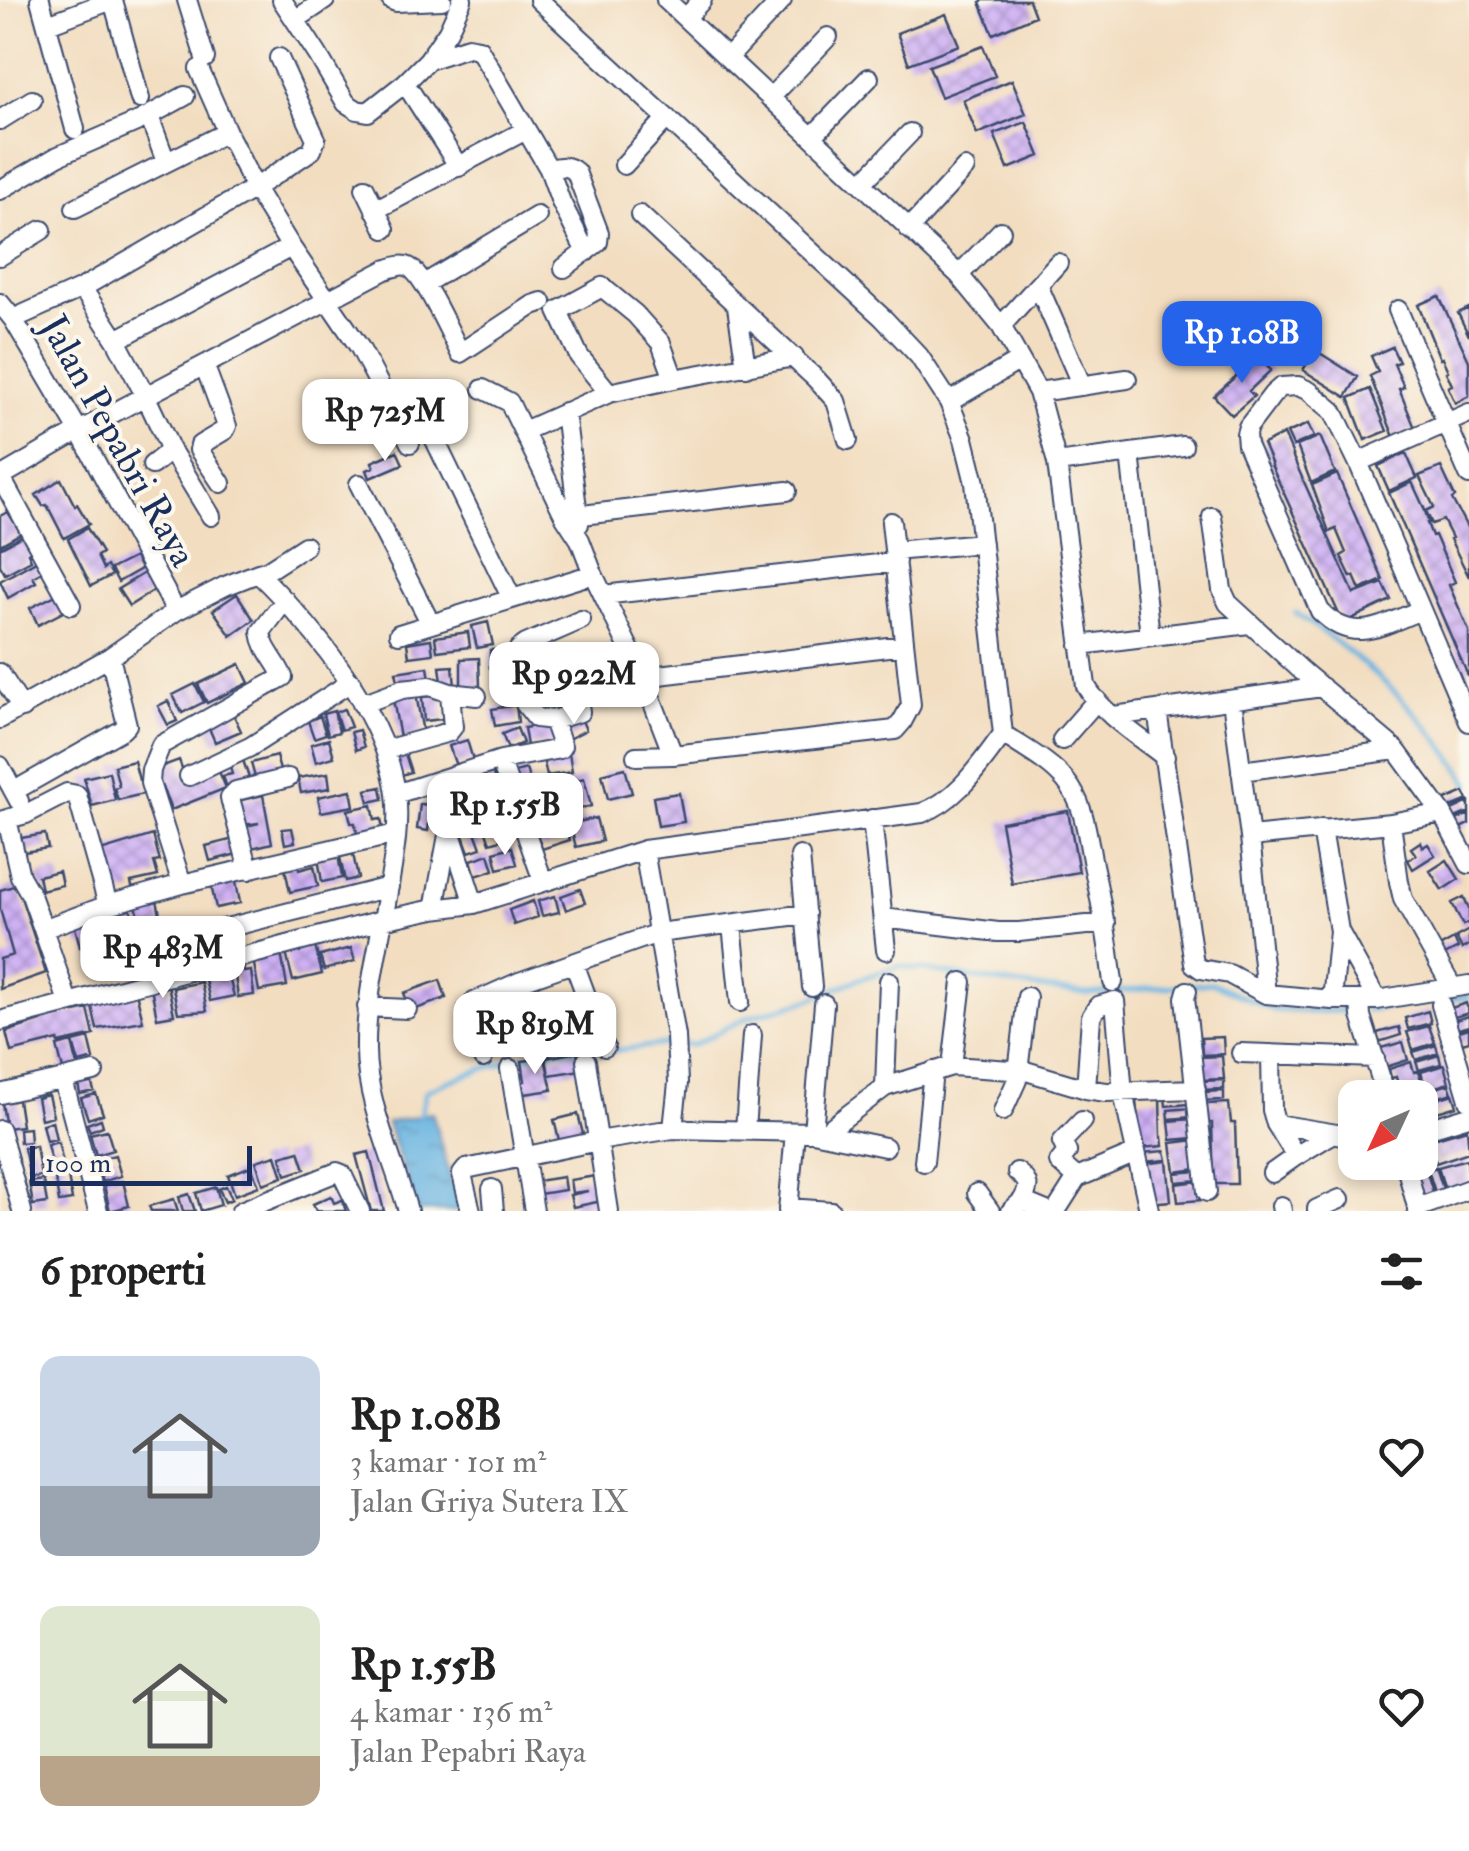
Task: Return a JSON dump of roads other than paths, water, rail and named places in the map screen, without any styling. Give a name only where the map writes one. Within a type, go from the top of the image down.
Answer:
[{"type":"street","points":[[40,0],[75,129]]},
{"type":"street","points":[[48,24],[112,0],[140,99]]},
{"type":"street","points":[[187,0],[202,64],[227,132],[255,188],[360,348],[410,443]]},
{"type":"street","points":[[282,0],[346,104],[368,112],[428,60],[448,31],[462,0]]},
{"type":"street","points":[[296,20],[325,0]]},
{"type":"street","points":[[391,0],[442,0]]},
{"type":"street","points":[[0,1021],[382,920],[474,904],[644,850],[922,813],[937,808],[967,781],[1003,734],[976,483],[950,402],[919,356],[882,318],[539,0]]},
{"type":"street","points":[[666,0],[959,275],[1002,326],[1038,392],[1057,463],[1083,678],[1097,700],[1165,757]]},
{"type":"street","points":[[686,18],[702,0]]},
{"type":"street","points":[[728,58],[782,0]]},
{"type":"street","points":[[770,98],[828,36]]},
{"type":"street","points":[[428,60],[468,47],[479,49],[549,169],[564,166],[576,172],[599,233],[598,242],[564,268]]},
{"type":"street","points":[[13,319],[82,288],[255,188],[312,150],[316,139],[278,58]]},
{"type":"street","points":[[812,137],[869,78]]},
{"type":"street","points":[[404,83],[459,167]]},
{"type":"street","points":[[0,190],[58,156],[185,96]]},
{"type":"street","points":[[0,120],[32,100]]},
{"type":"street","points":[[149,116],[166,162]]},
{"type":"street","points":[[624,166],[667,118]]},
{"type":"street","points":[[375,210],[526,130]]},
{"type":"street","points":[[75,208],[227,132]]},
{"type":"street","points":[[862,184],[910,132]]},
{"type":"street","points":[[909,228],[966,168]]},
{"type":"street","points":[[365,188],[385,228]]},
{"type":"street","points":[[640,215],[836,401],[848,440]]},
{"type":"street","points":[[424,284],[537,216]]},
{"type":"street","points":[[0,256],[42,230]]},
{"type":"street","points":[[959,275],[1001,231]]},
{"type":"street","points":[[116,340],[291,248]]},
{"type":"street","points":[[1002,326],[1058,263]]},
{"type":"street","points":[[71,606],[0,477],[79,431],[385,270],[410,267],[424,284],[460,353],[542,302]]},
{"type":"street","points":[[1038,284],[1082,386]]},
{"type":"street","points":[[609,393],[579,356],[558,311],[602,287],[635,314],[661,343],[674,378]]},
{"type":"street","points":[[82,288],[116,340],[171,450],[211,516]]},
{"type":"street","name":"Jalan Pepabri Raya","points":[[0,303],[79,431],[176,611],[258,573],[285,600],[351,682],[385,750],[396,794],[396,834],[368,1007],[366,1054],[374,1101],[408,1211]]},
{"type":"street","points":[[737,307],[746,368]]},
{"type":"street","points":[[1398,310],[1469,475]]},
{"type":"street","points":[[524,431],[609,393],[794,358]]},
{"type":"street","points":[[950,402],[1020,360]]},
{"type":"street","points":[[205,366],[227,426],[200,445],[199,450],[221,484]]},
{"type":"street","points":[[1038,392],[1127,379]]},
{"type":"street","points":[[1421,610],[1367,630],[1347,630],[1320,611],[1247,445],[1248,426],[1273,394],[1288,385],[1298,386],[1332,410],[1358,462],[1469,722]]},
{"type":"street","points":[[483,388],[510,402],[572,517],[673,755]]},
{"type":"street","points":[[565,412],[572,517]]},
{"type":"street","points":[[1358,462],[1469,413]]},
{"type":"street","points":[[431,432],[512,599]]},
{"type":"street","points":[[1057,463],[1183,446]]},
{"type":"street","points":[[152,464],[171,450]]},
{"type":"street","points":[[1130,453],[1150,636]]},
{"type":"street","points":[[359,484],[431,624]]},
{"type":"street","points":[[572,517],[786,491]]},
{"type":"street","points":[[1212,517],[1224,596],[1250,624],[1396,750],[1442,813],[1469,864]]},
{"type":"street","points":[[636,756],[895,730],[911,705],[891,522]]},
{"type":"street","points":[[603,595],[982,543]]},
{"type":"street","points":[[258,573],[305,546]]},
{"type":"street","points":[[400,634],[593,574]]},
{"type":"street","points":[[182,884],[150,783],[154,759],[161,745],[283,677],[262,645],[261,632],[285,600]]},
{"type":"street","points":[[0,719],[110,657],[176,611]]},
{"type":"street","points":[[579,704],[577,714],[553,720],[536,718],[524,704],[519,649],[581,620]]},
{"type":"street","points":[[1080,644],[1250,624]]},
{"type":"street","points":[[642,677],[904,646]]},
{"type":"street","points":[[14,791],[127,725],[110,657]]},
{"type":"street","points":[[0,673],[22,708]]},
{"type":"street","points":[[188,776],[250,747],[351,682]]},
{"type":"street","points":[[362,704],[430,686],[450,694],[478,696]]},
{"type":"street","points":[[1114,716],[1322,687]]},
{"type":"street","points":[[385,750],[449,732],[453,727],[450,694]]},
{"type":"street","points":[[1062,740],[1097,700]]},
{"type":"street","points":[[1232,700],[1266,994]]},
{"type":"street","points":[[1157,710],[1192,961],[1201,968],[1229,974],[1266,994],[1364,1006],[1460,986],[1404,900],[1391,823]]},
{"type":"street","points":[[396,794],[501,760],[560,749],[553,720]]},
{"type":"street","points":[[1003,734],[1055,770],[1076,796],[1106,923],[1113,982]]},
{"type":"street","points":[[1241,771],[1396,750]]},
{"type":"street","points":[[0,766],[14,791],[11,818],[20,876],[31,895],[68,1002]]},
{"type":"street","points":[[504,771],[543,880]]},
{"type":"street","points":[[249,870],[230,798],[236,791],[288,778]]},
{"type":"street","points":[[11,818],[67,792],[77,795],[108,905]]},
{"type":"street","points":[[1250,837],[1391,823],[1442,813]]},
{"type":"street","points":[[872,819],[886,950]]},
{"type":"street","points":[[434,908],[447,822],[474,904]]},
{"type":"street","points":[[1322,829],[1339,931],[1364,1006],[1382,1080]]},
{"type":"street","points":[[43,928],[182,884],[396,834]]},
{"type":"street","points":[[644,850],[676,1036],[678,1083],[673,1130]]},
{"type":"street","points":[[800,856],[812,987]]},
{"type":"street","points":[[123,954],[389,888]]},
{"type":"street","points":[[482,1058],[468,1010],[470,1005],[519,982],[658,934],[806,914]]},
{"type":"street","points":[[883,918],[998,932],[1106,923]]},
{"type":"street","points":[[732,924],[740,1002]]},
{"type":"street","points":[[1332,1000],[1339,931]]},
{"type":"street","points":[[574,963],[605,1046]]},
{"type":"street","points":[[885,1087],[889,981]]},
{"type":"street","points":[[519,982],[542,1050]]},
{"type":"street","points":[[924,1162],[962,982]]},
{"type":"street","points":[[1187,990],[1207,1192]]},
{"type":"street","points":[[1002,1111],[1015,1086],[1027,997]]},
{"type":"street","points":[[1086,1089],[1092,1017],[1098,1006],[1115,1001],[1123,1093],[1149,1210]]},
{"type":"street","points":[[824,1004],[811,1133],[788,1209],[831,1211]]},
{"type":"street","points":[[1441,1005],[1469,1100]]},
{"type":"street","points":[[368,1007],[407,1009]]},
{"type":"street","points":[[745,1130],[752,1035]]},
{"type":"street","points":[[1241,1053],[1375,1058]]},
{"type":"street","points":[[1271,1054],[1272,1110],[1296,1156]]},
{"type":"street","points":[[586,1061],[609,1211]]},
{"type":"street","points":[[811,1133],[885,1087],[942,1068],[1018,1070],[1086,1089],[1123,1093],[1196,1090]]},
{"type":"street","points":[[510,1069],[534,1211]]},
{"type":"street","points":[[0,1094],[94,1072]]},
{"type":"street","points":[[62,1080],[98,1211]]},
{"type":"street","points":[[1438,1125],[1469,1116]]},
{"type":"street","points":[[1078,1178],[1059,1162],[1066,1152],[1062,1142],[1082,1121]]},
{"type":"street","points":[[1276,1124],[1338,1135]]},
{"type":"street","points":[[0,1130],[22,1211]]},
{"type":"street","points":[[471,1211],[463,1171],[598,1141],[673,1130],[745,1130],[811,1133],[885,1147]]},
{"type":"street","points":[[1272,1173],[1332,1134]]},
{"type":"street","points":[[1056,1211],[1078,1178],[1136,1153]]},
{"type":"street","points":[[241,1211],[337,1172],[342,1174],[360,1211]]},
{"type":"street","points":[[1016,1172],[1030,1189],[1016,1206]]},
{"type":"street","points":[[1409,1180],[1418,1209],[1441,1205],[1469,1188]]},
{"type":"street","points":[[492,1189],[494,1211]]},
{"type":"street","points":[[977,1192],[990,1211]]},
{"type":"street","points":[[1317,1211],[1340,1198]]},
{"type":"street","points":[[1016,1206],[1046,1211]]},
{"type":"water","points":[[432,1113],[459,1211],[418,1211],[387,1123]]},
{"type":"waterway","points":[[1296,613],[1392,689],[1434,734],[1469,784]]},
{"type":"waterway","points":[[610,1051],[693,1045],[746,1018],[900,966],[1087,994],[1212,983],[1273,1010],[1355,1010]]},
{"type":"waterway","points":[[1366,1010],[1469,997]]},
{"type":"waterway","points":[[420,1117],[426,1091],[464,1076],[560,1050],[600,1051]]}]
